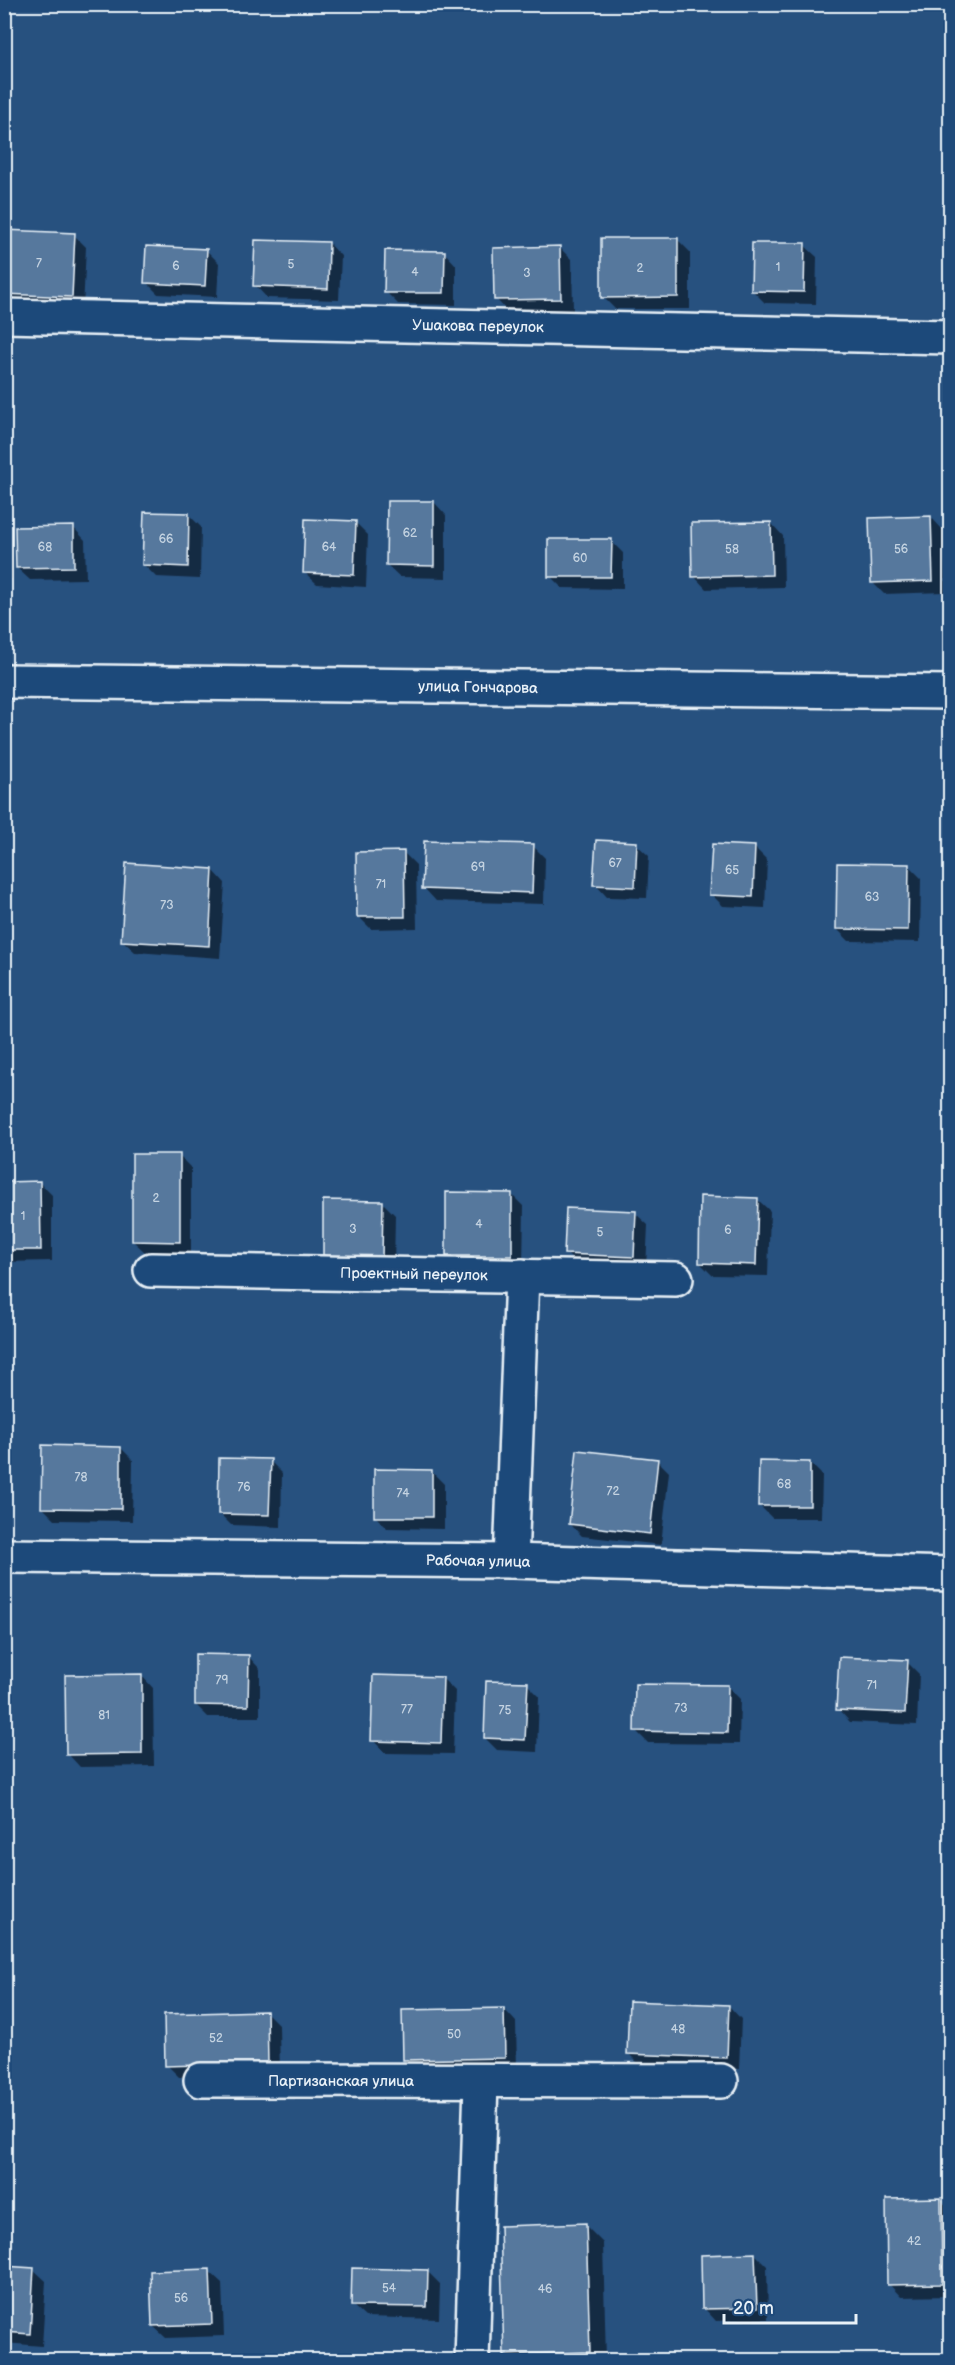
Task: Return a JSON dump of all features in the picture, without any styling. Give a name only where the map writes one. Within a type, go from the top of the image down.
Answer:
[{"type":"street","name":"Ушакова переулок","points":[[4,316],[951,337]]},
{"type":"street","name":"улица Гончарова","points":[[4,681],[951,692]]},
{"type":"street","name":"Проектный переулок","points":[[151,1270],[676,1279]]},
{"type":"street","points":[[512,1561],[522,1276]]},
{"type":"street","name":"Рабочая улица","points":[[4,1556],[512,1561],[951,1574]]},
{"type":"street","name":"Партизанская улица","points":[[201,2080],[481,2083],[721,2081]]},
{"type":"street","points":[[472,2361],[481,2083]]},
{"type":"building","points":[[4,230],[75,233],[72,297],[4,294]]},
{"type":"building","points":[[601,238],[678,238],[678,297],[601,298]]},
{"type":"building","points":[[255,240],[329,242],[328,289],[253,286]]},
{"type":"building","points":[[752,243],[805,243],[804,292],[751,291]]},
{"type":"building","points":[[146,246],[207,249],[205,286],[144,283]]},
{"type":"building","points":[[560,246],[561,299],[494,300],[493,248]]},
{"type":"building","points":[[385,250],[445,251],[444,293],[384,293]]},
{"type":"building","points":[[387,501],[434,501],[434,566],[386,565]]},
{"type":"building","points":[[144,512],[189,513],[188,567],[142,565]]},
{"type":"building","points":[[931,516],[933,581],[871,583],[869,518]]},
{"type":"building","points":[[305,519],[356,521],[354,575],[303,573]]},
{"type":"building","points":[[771,522],[772,575],[692,577],[691,523]]},
{"type":"building","points":[[74,526],[74,567],[16,568],[15,527]]},
{"type":"building","points":[[548,539],[612,539],[611,577],[548,577]]},
{"type":"building","points":[[596,840],[637,842],[635,887],[593,885]]},
{"type":"building","points":[[424,841],[534,844],[532,893],[422,889]]},
{"type":"building","points":[[712,844],[755,846],[753,897],[709,895]]},
{"type":"building","points":[[404,851],[405,917],[357,917],[356,852]]},
{"type":"building","points":[[126,863],[213,869],[209,946],[121,941]]},
{"type":"building","points":[[837,863],[909,864],[908,930],[836,929]]},
{"type":"building","points":[[132,1154],[180,1154],[180,1242],[132,1241]]},
{"type":"building","points":[[40,1181],[41,1250],[4,1250],[4,1182]]},
{"type":"building","points":[[446,1192],[512,1193],[512,1256],[446,1256]]},
{"type":"building","points":[[700,1196],[758,1198],[756,1265],[699,1263]]},
{"type":"building","points":[[323,1200],[383,1201],[382,1258],[323,1257]]},
{"type":"building","points":[[566,1208],[636,1211],[634,1257],[564,1254]]},
{"type":"building","points":[[42,1445],[121,1447],[121,1509],[41,1508]]},
{"type":"building","points":[[577,1450],[658,1459],[650,1534],[569,1524]]},
{"type":"building","points":[[219,1458],[271,1459],[269,1515],[218,1514]]},
{"type":"building","points":[[759,1461],[810,1462],[810,1506],[758,1506]]},
{"type":"building","points":[[374,1469],[432,1470],[432,1517],[374,1517]]},
{"type":"building","points":[[195,1654],[249,1655],[248,1706],[195,1705]]},
{"type":"building","points":[[839,1657],[908,1660],[905,1713],[836,1710]]},
{"type":"building","points":[[142,1674],[142,1754],[66,1755],[65,1675]]},
{"type":"building","points":[[373,1675],[443,1677],[441,1743],[371,1741]]},
{"type":"building","points":[[486,1681],[528,1682],[525,1740],[484,1738]]},
{"type":"building","points":[[635,1684],[728,1685],[727,1733],[634,1731]]},
{"type":"building","points":[[629,2001],[729,2005],[727,2058],[627,2054]]},
{"type":"building","points":[[504,2008],[505,2058],[403,2060],[402,2010]]},
{"type":"building","points":[[267,2011],[268,2063],[165,2066],[164,2014]]},
{"type":"building","points":[[941,2198],[942,2284],[887,2285],[886,2199]]},
{"type":"building","points":[[586,2223],[590,2352],[504,2355],[500,2226]]},
{"type":"building","points":[[755,2253],[757,2308],[702,2309],[701,2255]]},
{"type":"building","points":[[4,2266],[34,2268],[30,2334],[4,2332]]},
{"type":"building","points":[[352,2268],[428,2270],[427,2307],[351,2306]]},
{"type":"building","points":[[210,2269],[212,2324],[152,2326],[150,2271]]}]
